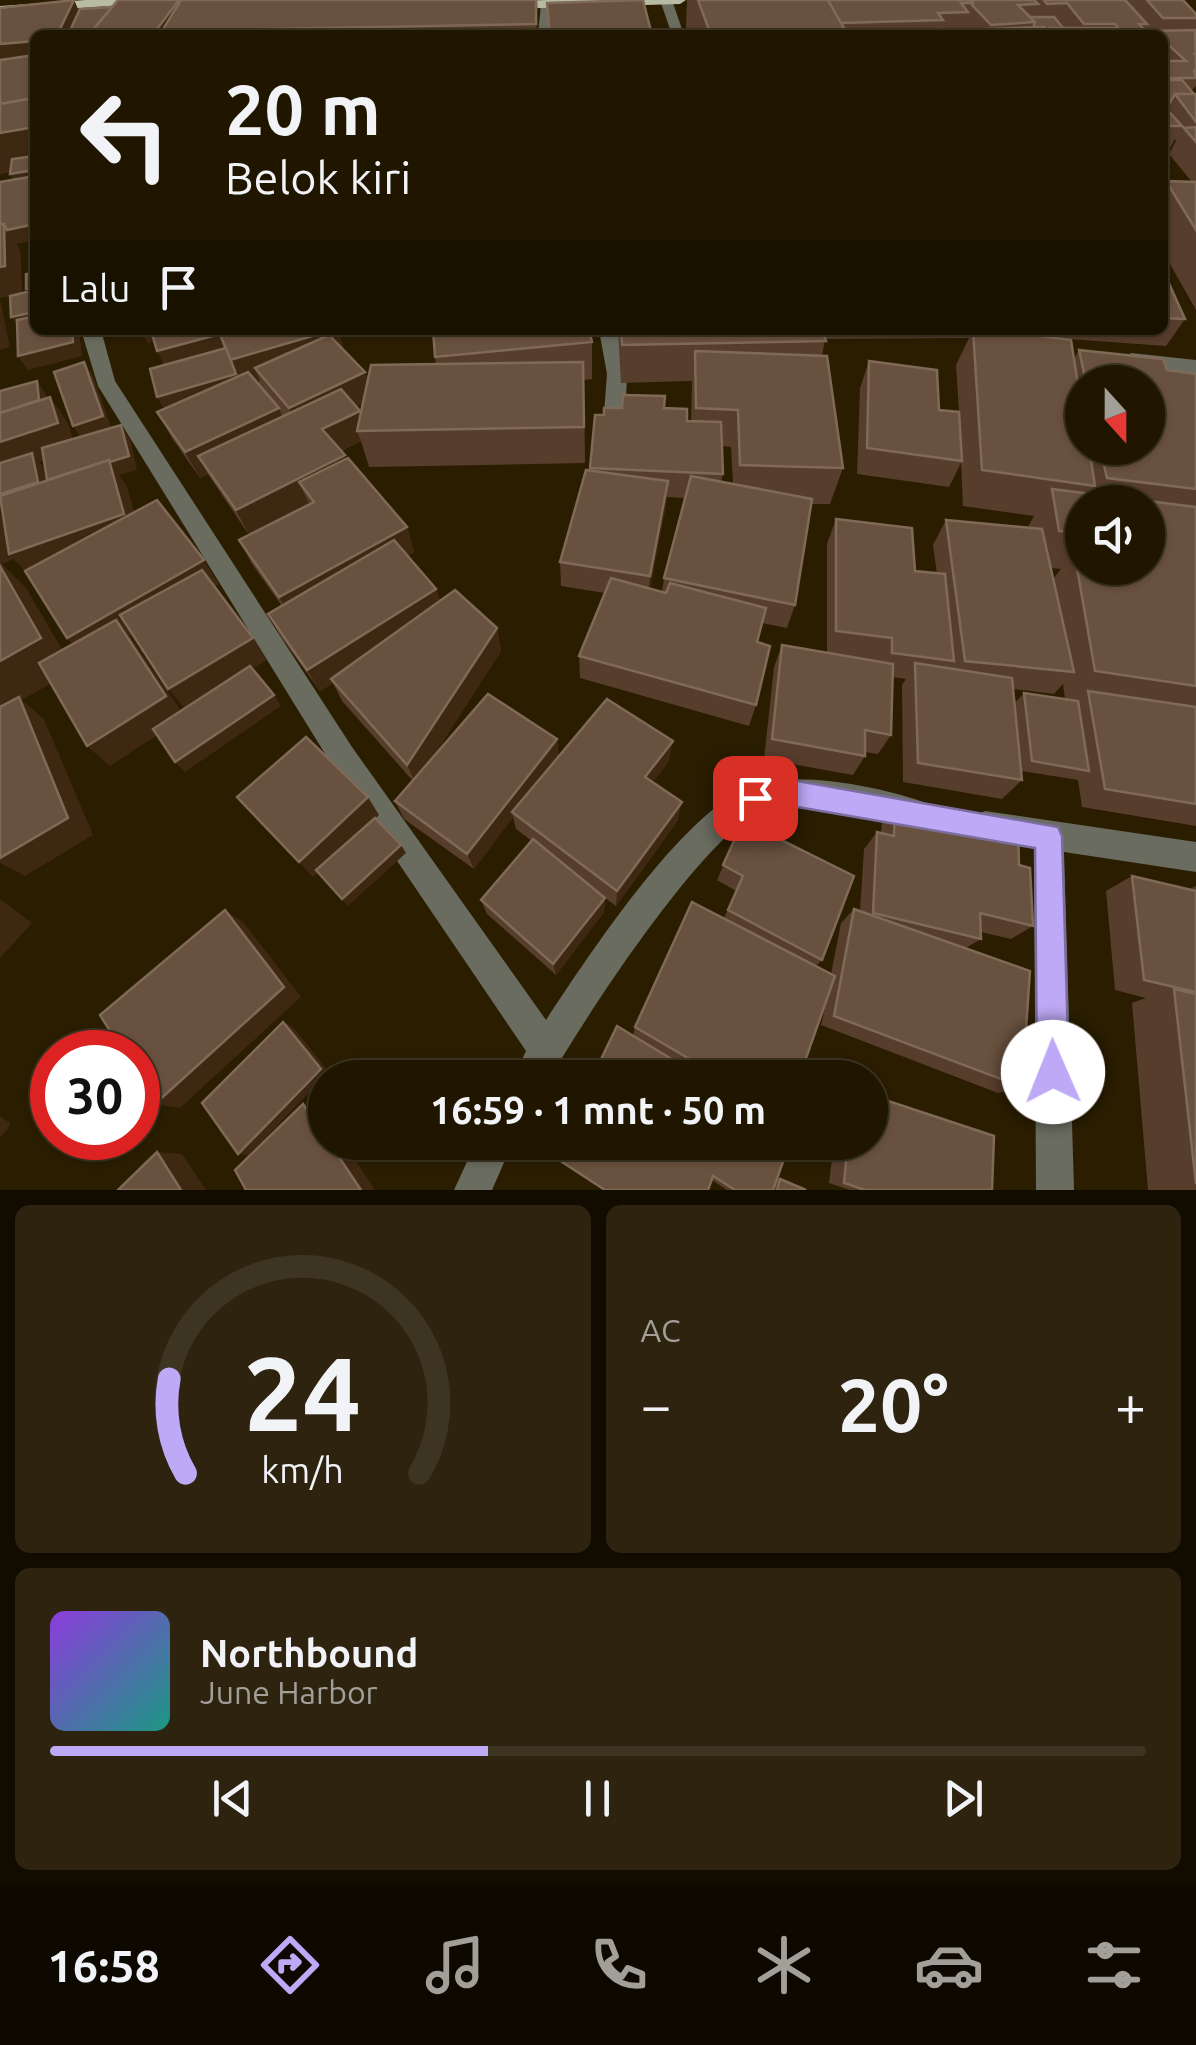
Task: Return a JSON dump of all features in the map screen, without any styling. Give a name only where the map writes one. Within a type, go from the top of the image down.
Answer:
[{"type":"main road","points":[[0,10],[136,0]]},
{"type":"main road","points":[[487,6],[680,0]]},
{"type":"street","points":[[545,30],[547,4]]},
{"type":"street","points":[[92,335],[105,381],[536,1060]]},
{"type":"street","points":[[610,335],[618,374],[614,426]]},
{"type":"street","points":[[1114,359],[1195,371]]},
{"type":"street","points":[[540,1060],[638,918],[722,821],[755,798],[786,792],[1196,857]]},
{"type":"street","points":[[1048,836],[1055,1190]]},
{"type":"street","points":[[478,1186],[488,1160]]},
{"type":"lane","points":[[666,0],[676,30]]},
{"type":"building","points":[[74,0],[59,30],[30,30],[30,41],[0,44],[0,8]]},
{"type":"building","points":[[118,0],[179,0],[156,30],[93,30]]},
{"type":"building","points":[[181,0],[536,0],[536,24],[163,30]]},
{"type":"building","points":[[643,0],[651,30],[550,30],[547,3]]},
{"type":"building","points":[[698,0],[828,0],[845,30],[709,30]]},
{"type":"building","points":[[828,0],[973,3],[961,3],[968,12],[938,13],[943,20],[841,23]]},
{"type":"building","points":[[971,0],[1034,0],[1038,4],[1018,5],[1035,22],[991,25]]},
{"type":"building","points":[[1044,0],[1125,0],[1147,24],[1139,24],[1144,30],[1050,30],[1118,28],[1115,24],[1084,24],[1067,3],[1047,4]]},
{"type":"building","points":[[1147,0],[1183,0],[1196,18],[1163,18]]},
{"type":"building","points":[[112,7],[93,30],[70,30],[80,9]]},
{"type":"building","points":[[1030,17],[1054,17],[1063,28],[1033,28],[1035,22]]},
{"type":"building","points":[[1044,27],[1047,30],[991,30]]},
{"type":"building","points":[[1195,30],[1196,78],[1168,78],[1168,61],[1186,61],[1168,44],[1168,31]]},
{"type":"building","points":[[30,56],[30,99],[0,104],[0,60]]},
{"type":"building","points":[[1168,80],[1182,80],[1194,94],[1175,94],[1169,104]]},
{"type":"building","points":[[1175,94],[1196,94],[1196,122]]},
{"type":"building","points":[[30,99],[30,128],[0,133],[0,104]]},
{"type":"building","points":[[1168,111],[1182,126],[1168,126]]},
{"type":"building","points":[[1196,127],[1196,142],[1184,128]]},
{"type":"building","points":[[30,157],[30,171],[10,174],[12,159]]},
{"type":"building","points":[[30,177],[30,225],[7,230],[4,224],[0,225],[0,182]]},
{"type":"building","points":[[1168,181],[1196,182],[1196,230],[1168,184]]},
{"type":"building","points":[[4,224],[5,266],[0,267],[0,225]]},
{"type":"building","points":[[1168,281],[1185,319],[1168,318]]},
{"type":"building","points":[[30,291],[30,313],[11,317],[10,296]]},
{"type":"building","points":[[30,317],[30,335],[72,335],[73,342],[18,356],[17,320]]},
{"type":"building","points":[[152,335],[216,335],[157,351]]},
{"type":"building","points":[[220,335],[316,335],[230,360]]},
{"type":"building","points":[[329,335],[365,372],[289,408],[255,368]]},
{"type":"building","points":[[433,335],[590,335],[592,342],[435,357]]},
{"type":"building","points":[[621,335],[824,335],[826,341],[622,345]]},
{"type":"building","points":[[973,335],[1071,340],[1075,365],[1065,365],[1065,465],[1092,465],[1095,485],[982,470]]},
{"type":"building","points":[[226,348],[236,374],[157,397],[150,369]]},
{"type":"building","points":[[1079,350],[1163,359],[1167,370],[1196,374],[1196,489],[1107,478],[1104,465],[1165,465],[1165,365],[1082,365]]},
{"type":"building","points":[[695,351],[827,356],[843,468],[740,465],[738,410],[696,408]]},
{"type":"building","points":[[869,361],[937,370],[939,410],[959,412],[962,461],[867,448]]},
{"type":"building","points":[[84,362],[103,416],[73,426],[54,372]]},
{"type":"building","points":[[583,362],[584,427],[357,431],[371,365]]},
{"type":"building","points":[[248,372],[279,408],[185,452],[157,412]]},
{"type":"building","points":[[37,381],[39,400],[0,413],[0,391]]},
{"type":"building","points":[[341,389],[360,411],[322,429],[345,455],[236,510],[198,456]]},
{"type":"building","points":[[623,395],[665,396],[664,408],[687,409],[687,421],[721,422],[723,474],[590,468],[595,415],[604,415],[604,408],[622,408]]},
{"type":"building","points":[[50,397],[58,423],[0,442],[0,413]]},
{"type":"building","points":[[121,425],[129,456],[47,480],[42,448]]},
{"type":"building","points":[[32,453],[38,482],[0,494],[0,463]]},
{"type":"building","points":[[348,458],[407,527],[279,597],[239,540],[314,502],[299,482]]},
{"type":"building","points":[[109,460],[124,514],[9,554],[0,496]]},
{"type":"building","points":[[586,470],[668,481],[650,576],[560,562]]},
{"type":"building","points":[[691,476],[812,499],[795,605],[664,578]]},
{"type":"building","points":[[1052,489],[1065,491],[1065,532],[1059,531]]},
{"type":"building","points":[[157,500],[204,560],[67,638],[25,571]]},
{"type":"building","points":[[1165,503],[1196,507],[1196,686],[1095,671],[1080,585],[1165,585]]},
{"type":"building","points":[[836,519],[912,528],[915,571],[945,574],[954,661],[892,653],[892,638],[836,631]]},
{"type":"building","points":[[946,520],[1042,529],[1074,672],[965,661]]},
{"type":"building","points":[[394,540],[436,589],[307,670],[268,614]]},
{"type":"building","points":[[0,566],[41,638],[0,661]]},
{"type":"building","points":[[202,570],[253,638],[168,689],[120,615]]},
{"type":"building","points":[[611,578],[666,593],[670,583],[766,608],[757,642],[770,646],[756,705],[579,656]]},
{"type":"building","points":[[455,590],[497,628],[407,765],[331,679]]},
{"type":"building","points":[[116,620],[166,696],[87,746],[39,663]]},
{"type":"building","points":[[782,645],[893,664],[891,735],[865,730],[865,756],[772,739]]},
{"type":"building","points":[[915,663],[1012,678],[1022,780],[918,763]]},
{"type":"building","points":[[250,666],[274,695],[175,762],[153,729]]},
{"type":"building","points":[[1088,691],[1196,707],[1196,804],[1105,789]]},
{"type":"building","points":[[1024,693],[1078,701],[1089,771],[1032,761]]},
{"type":"building","points":[[488,694],[557,739],[467,854],[395,801]]},
{"type":"building","points":[[19,697],[68,818],[0,858],[0,707]]},
{"type":"building","points":[[607,699],[673,741],[645,777],[682,802],[617,891],[512,812]]},
{"type":"building","points":[[306,737],[368,797],[299,862],[237,797]]},
{"type":"building","points":[[895,804],[1018,830],[1019,865],[1030,868],[1033,926],[980,913],[981,939],[873,913],[877,832],[894,836]]},
{"type":"building","points":[[375,818],[401,845],[342,899],[316,870]]},
{"type":"building","points":[[743,821],[854,876],[822,960],[728,910],[743,876],[723,865]]},
{"type":"building","points":[[533,839],[605,898],[553,964],[481,900]]},
{"type":"building","points":[[1132,876],[1196,891],[1196,992],[1144,980]]},
{"type":"building","points":[[692,902],[835,976],[805,1060],[691,1060],[635,1027]]},
{"type":"building","points":[[854,909],[1030,971],[1022,1087],[834,1016]]},
{"type":"building","points":[[225,910],[284,987],[160,1099],[160,1030],[109,1030],[100,1015]]},
{"type":"building","points":[[1174,989],[1196,994],[1196,1184]]},
{"type":"building","points":[[283,1022],[314,1060],[308,1060],[308,1082],[238,1154],[202,1103]]},
{"type":"building","points":[[617,1026],[673,1060],[601,1060]]},
{"type":"building","points":[[888,1101],[994,1136],[992,1190],[865,1190],[844,1183],[846,1160],[888,1160]]},
{"type":"building","points":[[303,1104],[308,1112],[308,1160],[341,1160],[361,1190],[246,1190],[235,1170]]},
{"type":"building","points":[[160,1157],[181,1190],[118,1190],[149,1160],[160,1160]]},
{"type":"building","points":[[559,1160],[784,1160],[773,1190],[735,1190],[713,1176],[708,1190],[605,1190]]},
{"type":"building","points":[[780,1179],[806,1190],[777,1190]]},
{"type":"route","points":[[755,798],[786,792],[1048,836],[1053,1072]]}]
